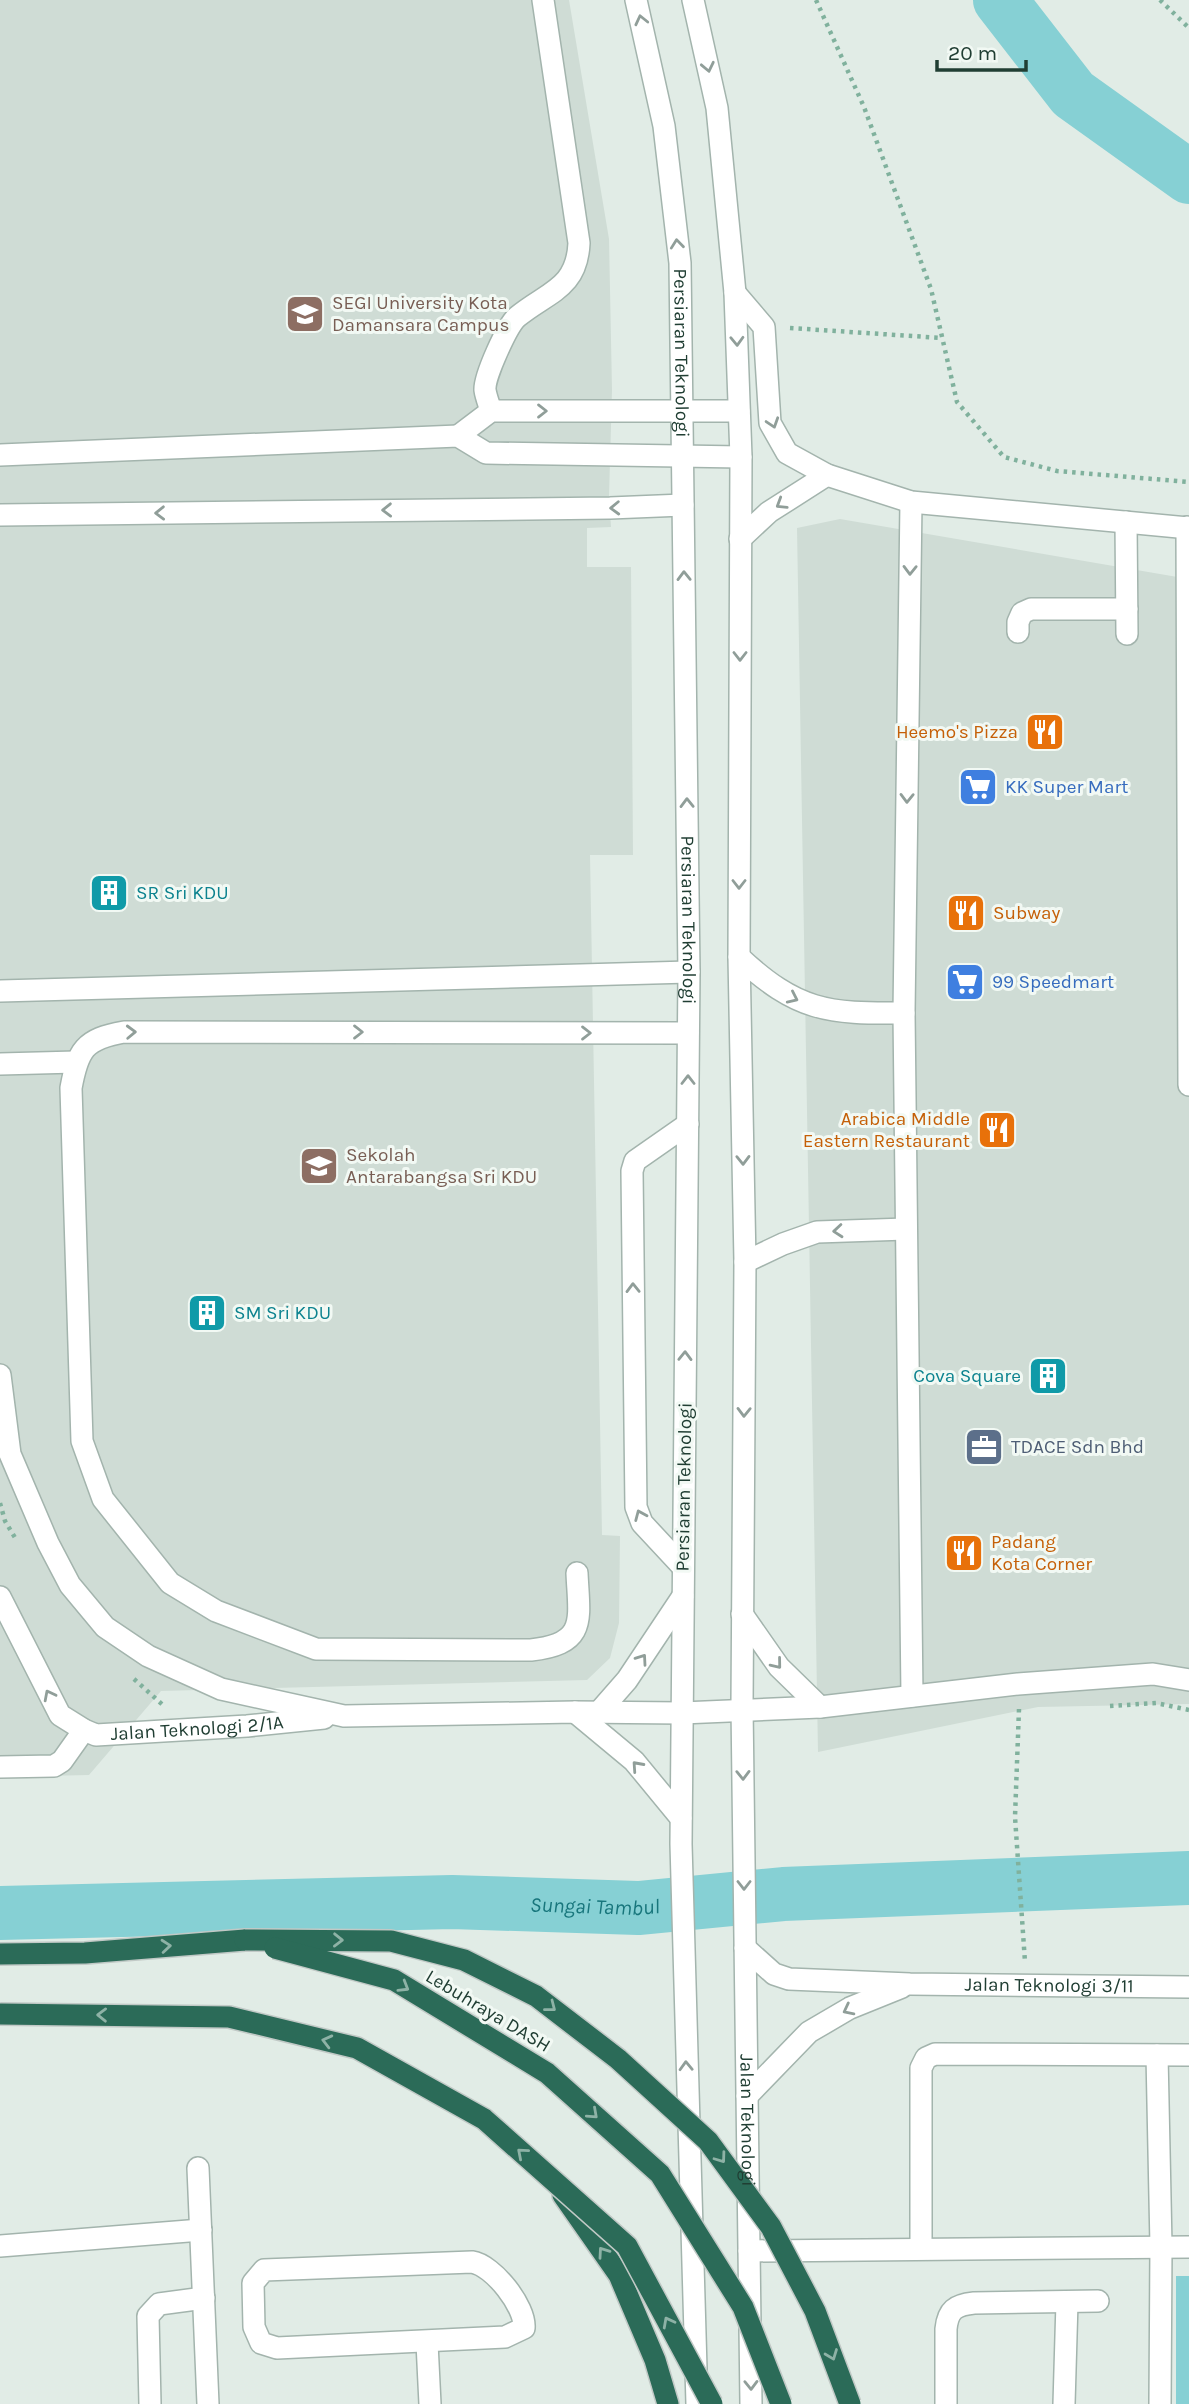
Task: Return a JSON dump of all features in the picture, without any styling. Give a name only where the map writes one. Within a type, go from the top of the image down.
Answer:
[{"type":"highway","name":"Lebuhraya DASH","points":[[0,1954],[85,1953],[246,1940],[394,1980],[547,2073],[660,2174],[743,2307],[781,2404]]},
{"type":"highway","points":[[246,1940],[391,1941],[464,1960],[536,1996],[618,2059],[708,2141],[771,2227],[815,2311],[850,2404]]},
{"type":"highway","points":[[0,2014],[229,2017],[357,2048],[484,2119],[627,2246],[712,2404]]},
{"type":"highway","points":[[551,2178],[619,2276],[655,2360],[668,2404]]},
{"type":"street","points":[[491,411],[485,388],[502,337],[515,318],[554,293],[570,277],[578,261],[579,243],[543,0]]},
{"type":"street","name":"Persiaran Teknologi","points":[[636,0],[664,127],[680,263],[689,972],[681,1844],[697,2404]]},
{"type":"street","points":[[693,0],[717,108],[735,293],[741,457],[739,957],[745,1262],[742,1712]]},
{"type":"street","points":[[735,293],[764,327],[770,423],[787,453],[827,475],[911,502],[1188,528],[1189,1085]]},
{"type":"street","points":[[458,436],[491,411],[739,411]]},
{"type":"street","points":[[0,455],[458,436],[486,453],[741,457]]},
{"type":"street","points":[[740,539],[769,512],[827,475]]},
{"type":"street","points":[[911,502],[904,1013],[912,1696]]},
{"type":"street","points":[[0,515],[683,505]]},
{"type":"street","points":[[1126,522],[1127,634]]},
{"type":"street","points":[[1018,632],[1022,613],[1031,609],[1127,609]]},
{"type":"street","points":[[739,957],[759,976],[786,995],[818,1009],[904,1013]]},
{"type":"street","points":[[0,991],[689,972]]},
{"type":"street","points":[[577,1573],[579,1614],[576,1630],[563,1644],[531,1650],[316,1649],[216,1611],[170,1584],[103,1499],[82,1441],[71,1088],[76,1062],[83,1048],[102,1035],[124,1032],[688,1033]]},
{"type":"street","points":[[0,1064],[76,1062]]},
{"type":"street","points":[[683,1566],[642,1523],[636,1507],[632,1171],[635,1161],[688,1124]]},
{"type":"street","points":[[745,1262],[817,1232],[906,1229]]},
{"type":"street","points":[[0,1375],[10,1454],[24,1490],[70,1585],[105,1627],[148,1657],[221,1689],[344,1716],[682,1713],[820,1707],[1018,1684],[1153,1674],[1189,1680]]},
{"type":"street","points":[[599,1712],[627,1680],[683,1596]]},
{"type":"street","name":"Jalan Teknologi 2/1A","points":[[0,1597],[60,1715],[96,1735],[247,1726],[344,1716]]},
{"type":"street","points":[[742,1614],[779,1667],[820,1707]]},
{"type":"street","points":[[575,1712],[634,1761],[681,1818]]},
{"type":"street","name":"Jalan Teknologi","points":[[742,1712],[751,2404]]},
{"type":"street","points":[[0,1767],[54,1766],[62,1761],[83,1730]]},
{"type":"street","name":"Jalan Teknologi 3/11","points":[[745,1940],[774,1974],[789,1979],[910,1984],[1189,1987]]},
{"type":"street","points":[[747,2096],[809,2032],[850,2008],[910,1984]]},
{"type":"street","points":[[921,2248],[921,2068],[926,2058],[935,2054],[1189,2055]]},
{"type":"street","points":[[1157,2055],[1161,2246],[1160,2404]]},
{"type":"street","points":[[198,2168],[208,2404]]},
{"type":"street","points":[[0,2246],[201,2230]]},
{"type":"street","points":[[749,2251],[1189,2246]]},
{"type":"street","points":[[472,2262],[485,2266],[490,2271],[520,2308],[525,2319],[524,2328],[505,2337],[427,2343],[269,2347],[261,2343],[254,2327],[253,2283],[264,2270],[273,2268],[472,2262]]},
{"type":"street","points":[[150,2404],[148,2316],[159,2304],[204,2298]]},
{"type":"street","points":[[946,2404],[947,2317],[958,2306],[974,2303],[1098,2301]]},
{"type":"street","points":[[1064,2404],[1067,2302]]},
{"type":"street","points":[[427,2343],[430,2404]]},
{"type":"path","points":[[816,0],[869,120],[931,289],[957,402],[1004,457],[1056,471],[1189,482]]},
{"type":"path","points":[[1160,0],[1189,27]]},
{"type":"path","points":[[764,327],[942,338]]},
{"type":"path","points":[[1018,1684],[1015,1817],[1023,1935]]},
{"type":"path","points":[[1101,1706],[1156,1703],[1189,1710]]},
{"type":"path","points":[[1019,1711],[1033,1710]]},
{"type":"shaded area","name":"Sekolah Antarabangsa Sri KDU","points":[[0,0],[569,0],[609,239],[611,527],[587,528],[587,567],[631,567],[633,855],[590,855],[602,1535],[620,1536],[619,1623],[610,1658],[587,1680],[161,1691],[89,1775],[0,1777]]},
{"type":"shaded area","points":[[840,519],[1189,579],[1189,1704],[1038,1707],[818,1752],[797,528]]},
{"type":"water","points":[[1176,2276],[1189,2276],[1189,2404],[1176,2404]]},
{"type":"waterway","points":[[1000,0],[1073,94],[1189,177]]},
{"type":"waterway","name":"Sungai Tambul","points":[[0,1913],[452,1902],[638,1908],[783,1894],[1189,1878]]},
{"type":"place","name":"SEGI University Kota Damansara Campus","points":[[305,314]]},
{"type":"place","name":"Heemo's Pizza","points":[[1045,732]]},
{"type":"place","name":"KK Super Mart","points":[[978,787]]},
{"type":"place","name":"SR Sri KDU","points":[[109,893]]},
{"type":"place","name":"Subway","points":[[966,913]]},
{"type":"place","name":"99 Speedmart","points":[[965,982]]},
{"type":"place","name":"Arabica Middle Eastern Restaurant","points":[[997,1130]]},
{"type":"place","name":"Sekolah Antarabangsa Sri KDU","points":[[319,1166]]},
{"type":"place","name":"SM Sri KDU","points":[[207,1313]]},
{"type":"place","name":"Cova Square","points":[[1048,1376]]},
{"type":"place","name":"TDACE Sdn Bhd","points":[[984,1447]]},
{"type":"place","name":"Padang Kota Corner","points":[[964,1553]]}]
